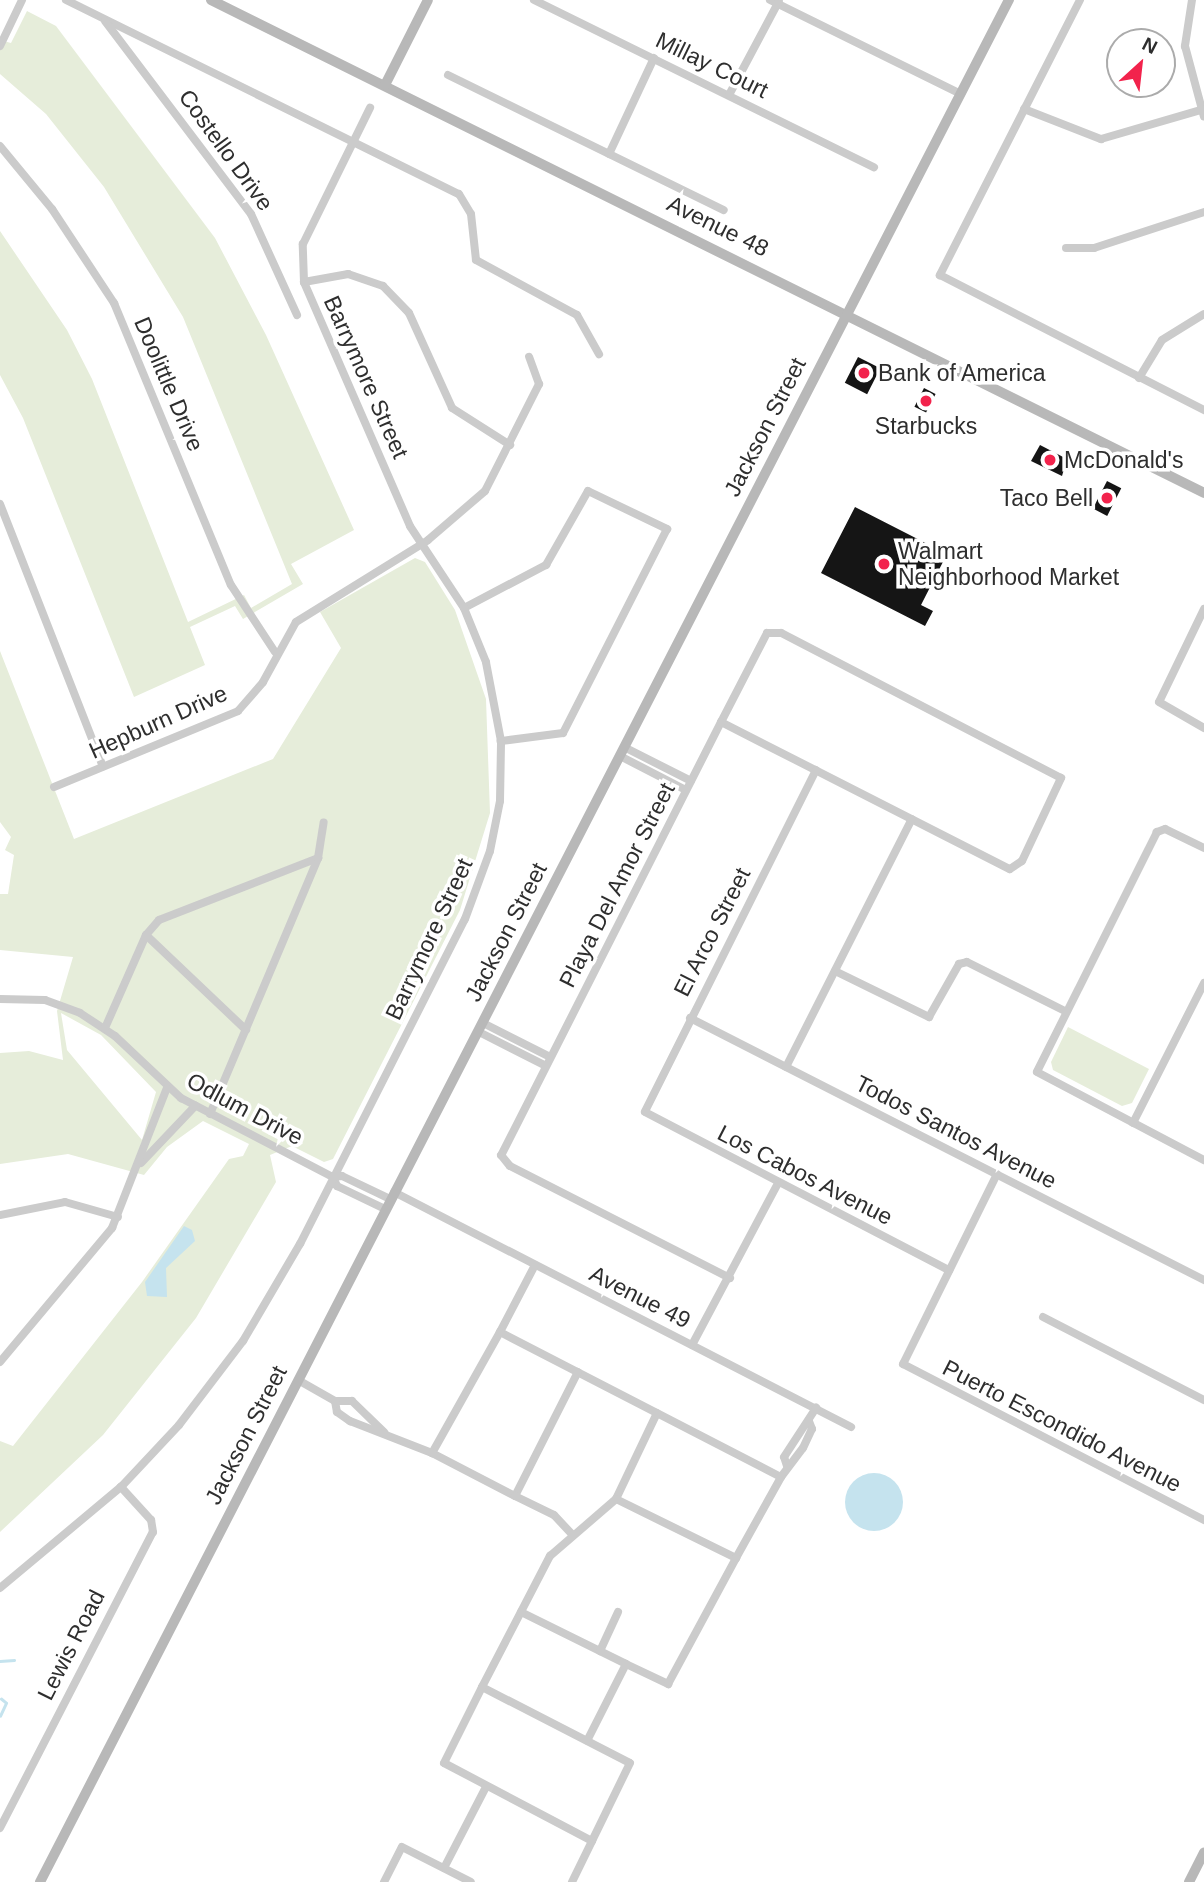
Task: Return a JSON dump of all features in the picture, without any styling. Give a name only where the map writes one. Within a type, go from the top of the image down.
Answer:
[{"type":"main road","name":"Avenue 48","points":[[211,0],[848,313],[1204,493]]},
{"type":"main road","points":[[385,85],[428,0]]},
{"type":"main road","name":"Jackson Street","points":[[40,1882],[1009,0]]},
{"type":"main road","points":[[1189,1882],[1204,1853]]},
{"type":"street","points":[[0,46],[22,0]]},
{"type":"street","points":[[66,0],[354,139],[459,194],[471,214],[476,260],[577,314],[599,354]]},
{"type":"street","name":"Millay Court","points":[[534,0],[874,167]]},
{"type":"street","points":[[1080,0],[940,275],[1204,410]]},
{"type":"street","points":[[1024,109],[1101,139],[1203,112],[1185,46],[1192,0]]},
{"type":"street","points":[[729,94],[776,1],[961,94]]},
{"type":"street","name":"Costello Drive","points":[[103,18],[251,214],[297,315]]},
{"type":"street","points":[[609,154],[654,58]]},
{"type":"street","points":[[448,75],[724,210]]},
{"type":"street","name":"Barrymore Street","points":[[0,1588],[121,1488],[179,1425],[243,1341],[333,1177],[481,881],[497,820],[501,741],[494,687],[464,608],[421,545],[304,282],[303,244],[370,108]]},
{"type":"street","name":"Doolittle Drive","points":[[0,146],[52,209],[114,303],[231,585],[275,652]]},
{"type":"street","points":[[1066,248],[1094,248],[1204,212]]},
{"type":"street","points":[[304,282],[348,274],[383,286],[409,313],[452,408],[510,445]]},
{"type":"street","points":[[1139,378],[1162,340],[1204,314]]},
{"type":"street","name":"Hepburn Drive","points":[[54,787],[238,711],[263,682],[275,652],[304,614],[421,545],[485,491],[540,384],[529,357]]},
{"type":"street","points":[[464,608],[546,565],[588,491],[667,529],[563,733],[501,741]]},
{"type":"street","points":[[0,504],[103,767]]},
{"type":"street","points":[[1204,609],[1159,702],[1204,728]]},
{"type":"street","name":"Playa Del Amor Street","points":[[730,1278],[501,1159],[686,790],[771,630],[1061,778],[1015,869],[912,819]]},
{"type":"street","points":[[721,722],[912,819],[786,1067]]},
{"type":"street","points":[[622,752],[691,781]]},
{"type":"street","points":[[622,752],[686,790]]},
{"type":"street","name":"El Arco Street","points":[[645,1112],[816,771]]},
{"type":"street","points":[[210,1114],[318,858],[324,822]]},
{"type":"street","points":[[1204,848],[1161,829],[1065,1011],[1037,1072],[1204,1160]]},
{"type":"street","points":[[105,1028],[146,935],[159,920],[318,858]]},
{"type":"street","points":[[146,935],[246,1030]]},
{"type":"street","points":[[835,971],[929,1017],[959,964],[967,962],[1065,1011]]},
{"type":"street","points":[[1133,1123],[1204,983]]},
{"type":"street","name":"Odlum Drive","points":[[0,999],[44,1000],[105,1028],[167,1088],[195,1106],[333,1177],[354,1194],[390,1200]]},
{"type":"street","name":"Todos Santos Avenue","points":[[690,1018],[1204,1280]]},
{"type":"street","points":[[481,1028],[551,1057]]},
{"type":"street","points":[[481,1028],[546,1066]]},
{"type":"street","points":[[0,1362],[118,1217],[167,1088]]},
{"type":"street","points":[[139,1166],[195,1106]]},
{"type":"street","name":"Los Cabos Avenue","points":[[645,1112],[949,1270]]},
{"type":"street","points":[[949,1270],[997,1174]]},
{"type":"street","name":"Odlum Drive","points":[[333,1177],[359,1184],[390,1200]]},
{"type":"street","points":[[692,1345],[730,1278],[778,1183]]},
{"type":"street","points":[[354,1194],[359,1184]]},
{"type":"street","name":"Avenue 49","points":[[390,1200],[412,1202],[851,1427]]},
{"type":"street","points":[[0,1215],[65,1202],[118,1217]]},
{"type":"street","points":[[432,1453],[535,1265]]},
{"type":"street","name":"Puerto Escondido Avenue","points":[[949,1270],[903,1364],[1204,1520]]},
{"type":"street","points":[[1042,1317],[1204,1400]]},
{"type":"street","points":[[500,1332],[781,1477]]},
{"type":"street","points":[[515,1496],[578,1372]]},
{"type":"street","points":[[298,1380],[335,1401]]},
{"type":"street","points":[[335,1401],[342,1398],[360,1409],[384,1432]]},
{"type":"street","points":[[335,1401],[337,1412],[353,1422],[432,1453],[554,1515],[572,1534]]},
{"type":"street","points":[[787,1466],[784,1457],[816,1408]]},
{"type":"street","points":[[353,1422],[360,1409]]},
{"type":"street","points":[[593,1841],[444,1763],[550,1556],[572,1534],[616,1499],[657,1413]]},
{"type":"street","points":[[521,1612],[668,1684],[787,1466],[795,1463],[812,1429],[809,1421]]},
{"type":"street","points":[[792,1442],[803,1448]]},
{"type":"street","name":"Lewis Road","points":[[0,1828],[153,1532],[151,1520],[121,1488]]},
{"type":"street","points":[[616,1499],[736,1558]]},
{"type":"street","points":[[600,1651],[618,1612]]},
{"type":"street","points":[[587,1741],[626,1664]]},
{"type":"street","points":[[482,1687],[630,1763],[572,1882]]},
{"type":"street","points":[[444,1868],[486,1787]]},
{"type":"street","points":[[383,1882],[402,1847],[471,1882]]},
{"type":"green space","points":[[27,11],[56,26],[215,238],[266,335],[354,530],[291,564],[303,584],[243,619],[235,606],[190,627],[205,665],[134,697],[23,418],[0,375],[0,231],[67,330],[92,379],[188,622],[244,595],[251,608],[292,584],[183,317],[104,187],[46,114],[0,74],[0,40],[11,43]]},
{"type":"green space","points":[[415,558],[425,562],[455,610],[486,699],[490,813],[460,910],[333,1159],[324,1162],[292,1146],[270,1155],[276,1182],[196,1318],[103,1435],[0,1532],[0,1441],[13,1446],[142,1282],[229,1159],[243,1156],[249,1144],[203,1121],[167,1147],[144,1175],[68,1154],[0,1164],[0,1053],[29,1051],[63,1060],[57,1011],[73,957],[0,950],[0,894],[8,894],[14,855],[5,850],[11,837],[0,822],[0,651],[74,839],[273,759],[341,648],[320,612]],"holes":[[[61,1013],[101,1035],[156,1092],[142,1140],[67,1050]]]},
{"type":"green space","points":[[1068,1027],[1149,1069],[1132,1103],[1122,1106],[1053,1070],[1051,1062]]},
{"type":"water","points":[[184,1226],[192,1230],[195,1241],[166,1268],[167,1297],[147,1296],[145,1282]]},
{"type":"water","points":[[874,1473],[885,1475],[898,1486],[903,1502],[901,1513],[890,1526],[874,1531],[863,1529],[850,1518],[845,1502],[847,1491],[858,1478]]},
{"type":"building","name":"Bank of America","points":[[858,357],[880,368],[867,394],[845,383]]},
{"type":"building","name":"Starbucks","points":[[924,388],[936,394],[926,413],[914,407]]},
{"type":"building","name":"McDonald's","points":[[1040,445],[1067,459],[1062,476],[1031,461]]},
{"type":"building","name":"Taco Bell","points":[[1107,481],[1121,488],[1107,516],[1093,509]]},
{"type":"building","name":"Walmart Neighborhood Market","points":[[855,507],[947,554],[921,605],[933,611],[925,626],[821,573]]},
{"type":"waterway","points":[[0,1661],[14,1660]]},
{"type":"waterway","points":[[0,1716],[6,1703],[1,1699]]},
{"type":"place","name":"Bank of America","points":[[864,373]]},
{"type":"place","name":"Starbucks","points":[[926,401]]},
{"type":"place","name":"McDonald's","points":[[1050,460]]},
{"type":"place","name":"Taco Bell","points":[[1107,498]]},
{"type":"place","name":"Walmart Neighborhood Market","points":[[884,564]]}]
